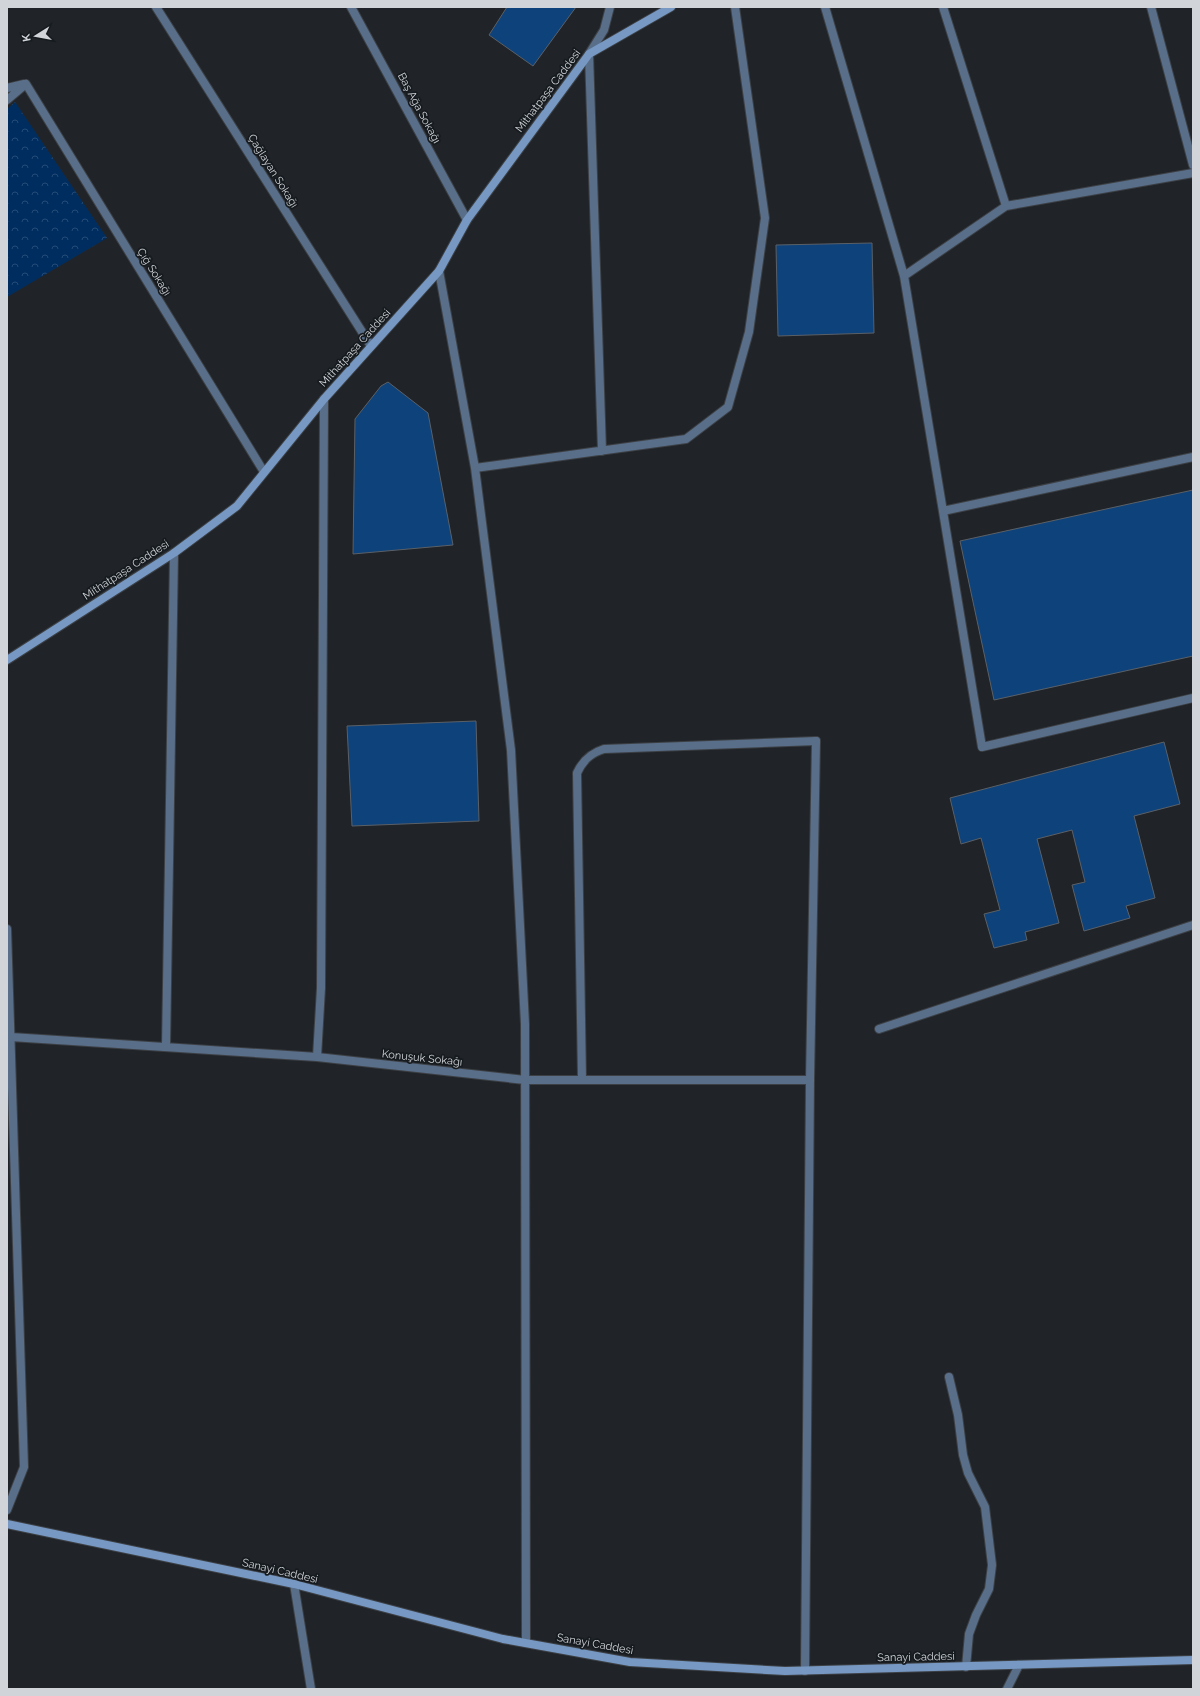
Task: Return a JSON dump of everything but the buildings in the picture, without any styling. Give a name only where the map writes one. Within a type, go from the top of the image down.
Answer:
[{"type":"main road","name":"Mithatpaşa Caddesi","points":[[7,660],[174,553],[237,506],[324,399],[439,271],[467,220],[589,54],[671,7]]},
{"type":"main road","name":"Sanayi Caddesi","points":[[7,1524],[294,1584],[503,1639],[630,1662],[804,1671],[1193,1660]]},
{"type":"street","name":"Çağlayan Sokağı","points":[[156,7],[371,346]]},
{"type":"street","name":"Baş Ağa Sokağı","points":[[352,7],[467,220]]},
{"type":"street","points":[[602,450],[589,54],[604,30],[610,7]]},
{"type":"street","points":[[475,468],[686,439],[728,407],[749,332],[765,218],[735,7]]},
{"type":"street","points":[[825,7],[904,276],[982,747],[1193,698]]},
{"type":"street","points":[[943,7],[1006,206]]},
{"type":"street","points":[[1151,7],[1193,165]]},
{"type":"street","points":[[7,88],[26,84]]},
{"type":"street","points":[[7,100],[26,84]]},
{"type":"street","name":"Çığ Sokağı","points":[[26,84],[264,472]]},
{"type":"street","points":[[904,276],[1006,206],[1193,173]]},
{"type":"street","points":[[439,271],[475,468],[511,750],[525,1024],[526,1643]]},
{"type":"street","points":[[317,1057],[322,980],[324,399]]},
{"type":"street","points":[[942,511],[1193,457]]},
{"type":"street","points":[[166,1047],[174,553]]},
{"type":"street","points":[[582,1080],[577,773],[581,765],[595,752],[604,749],[816,741],[810,1080],[804,1671]]},
{"type":"street","points":[[879,1029],[1193,924]]},
{"type":"street","points":[[7,929],[24,1467],[7,1510]]},
{"type":"street","name":"Konuşuk Sokağı","points":[[11,1037],[317,1057],[525,1080],[810,1080]]},
{"type":"street","points":[[949,1377],[958,1415],[963,1456],[968,1472],[985,1507],[992,1565],[989,1589],[976,1615],[969,1634],[966,1666]]},
{"type":"street","points":[[294,1584],[311,1689]]},
{"type":"street","points":[[1007,1689],[1019,1665]]},
{"type":"green space","points":[[15,102],[107,238],[7,297],[7,109]]}]
